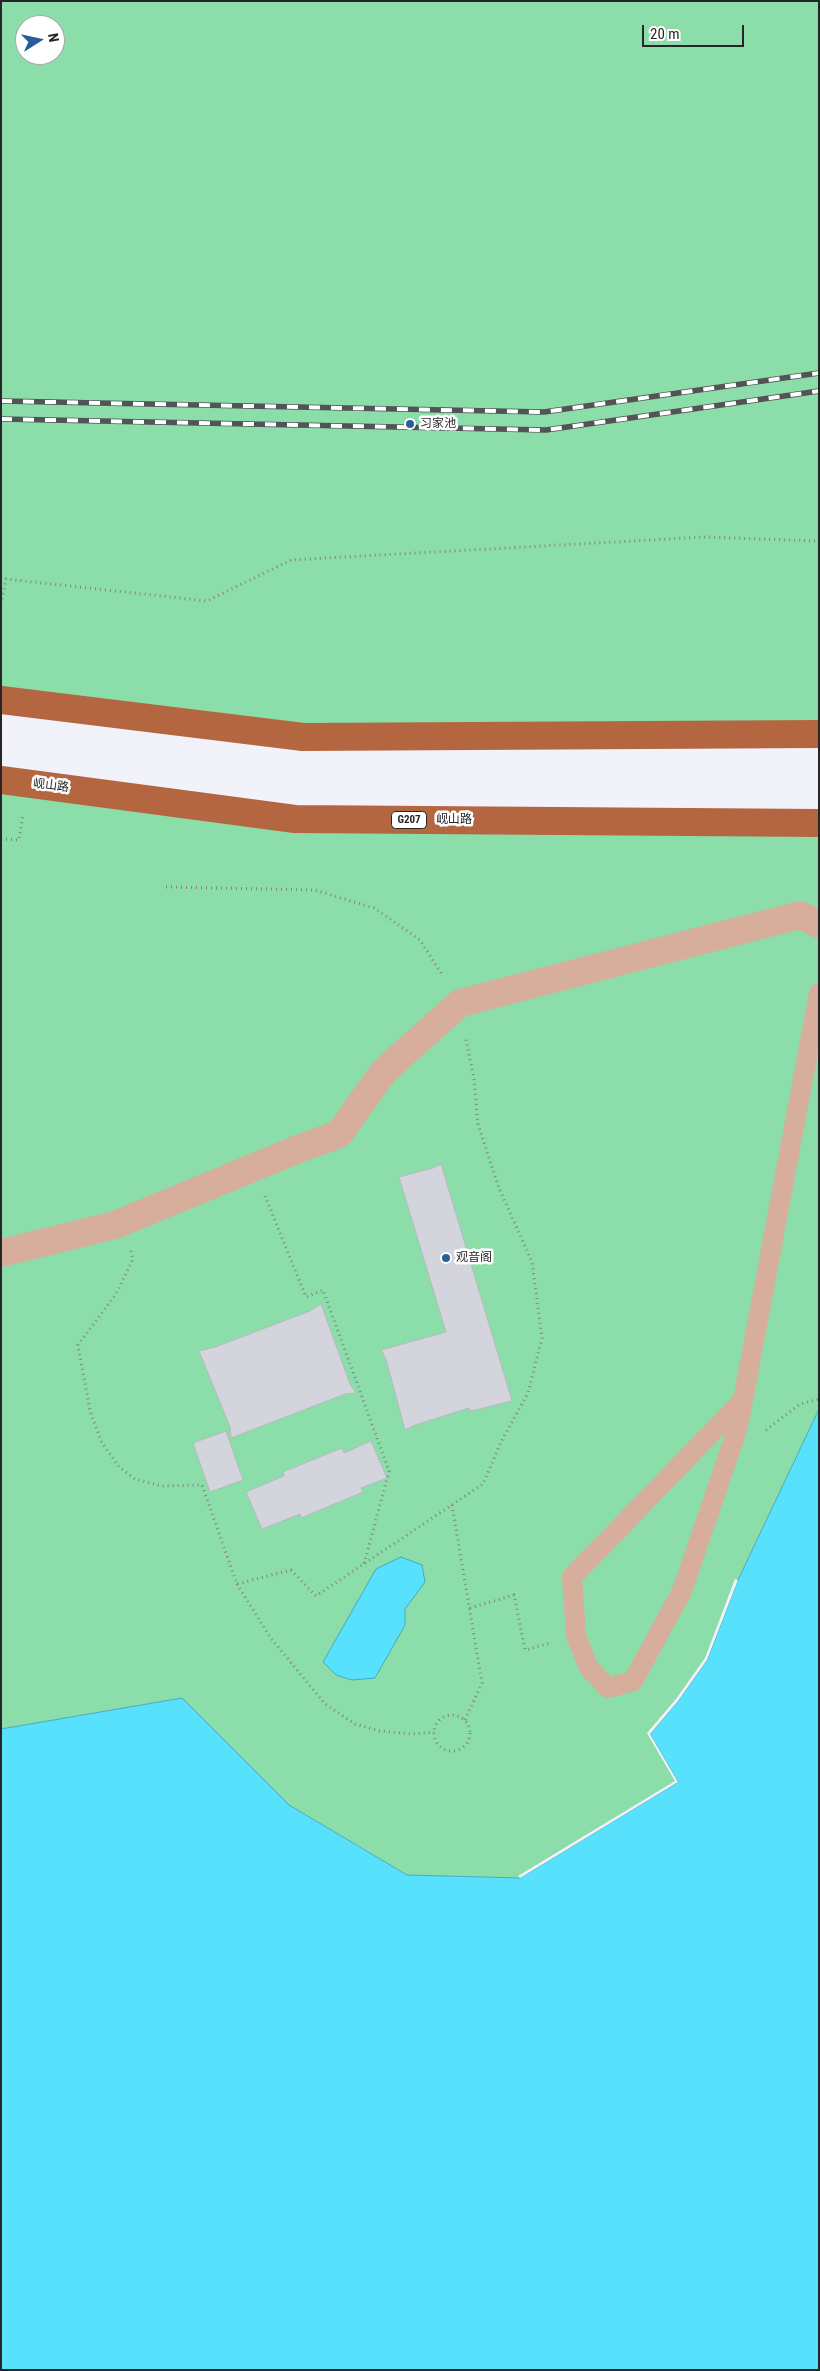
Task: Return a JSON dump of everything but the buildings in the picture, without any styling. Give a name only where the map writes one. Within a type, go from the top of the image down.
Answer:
[{"type":"highway","points":[[1,700],[303,737],[819,734]]},
{"type":"highway","name":"岘山路","points":[[1,780],[295,819],[819,823]]},
{"type":"street","points":[[1,1253],[49,1243],[125,1221],[339,1134],[384,1071],[460,1004],[800,915],[819,924]]},
{"type":"lane","points":[[743,1400],[572,1577],[576,1636],[589,1668],[608,1688],[634,1682],[682,1591],[737,1430],[743,1400],[819,993]]},
{"type":"path","points":[[1,604],[6,579],[207,602],[291,560],[704,537],[819,541]]},
{"type":"path","points":[[1,838],[19,840]]},
{"type":"path","points":[[166,887],[315,890],[374,908],[420,940],[460,1004],[474,1079],[478,1124],[499,1188],[532,1262],[542,1338],[528,1393],[501,1442],[483,1484],[316,1596],[291,1570],[237,1584]]},
{"type":"path","points":[[254,1168],[306,1297],[323,1290],[390,1471],[364,1565]]},
{"type":"path","points":[[125,1221],[133,1259],[116,1294],[78,1345],[90,1411],[102,1443],[119,1467],[135,1479],[162,1486],[202,1485],[237,1584],[270,1637],[325,1704],[355,1724],[380,1731],[412,1734],[434,1732]]},
{"type":"path","points":[[452,1505],[482,1683],[465,1720]]},
{"type":"path","points":[[470,1608],[514,1595],[525,1650],[576,1636]]},
{"type":"path","points":[[455,1715],[465,1720],[469,1725],[470,1737],[465,1747],[453,1752],[442,1748],[435,1738],[434,1732],[436,1726],[443,1718],[455,1715]]},
{"type":"green space","name":"习家池","points":[[1,1],[819,1],[819,734],[350,737],[1,697]]},
{"type":"green space","points":[[1,780],[295,819],[819,823],[819,1409],[738,1580],[678,1782],[520,1878],[407,1875],[289,1805],[182,1698],[1,1729]]},
{"type":"water","points":[[819,1409],[819,2370],[1,2370],[1,1729],[182,1698],[289,1805],[407,1875],[520,1878],[678,1782],[650,1734],[678,1701],[707,1660],[738,1580]]},
{"type":"water","points":[[401,1557],[422,1565],[425,1582],[405,1609],[405,1625],[375,1678],[352,1680],[336,1675],[323,1662],[376,1569]]},
{"type":"pier","points":[[735,1579],[738,1580],[707,1660],[678,1701],[650,1734],[678,1782],[520,1878],[518,1876],[675,1781],[647,1733],[676,1699],[705,1658]]},
{"type":"railway","points":[[1,401],[544,412],[819,373]]},
{"type":"railway","points":[[1,419],[546,430],[819,391]]},
{"type":"place","name":"习家池","points":[[410,424]]},
{"type":"place","name":"观音阁","points":[[446,1258]]}]
